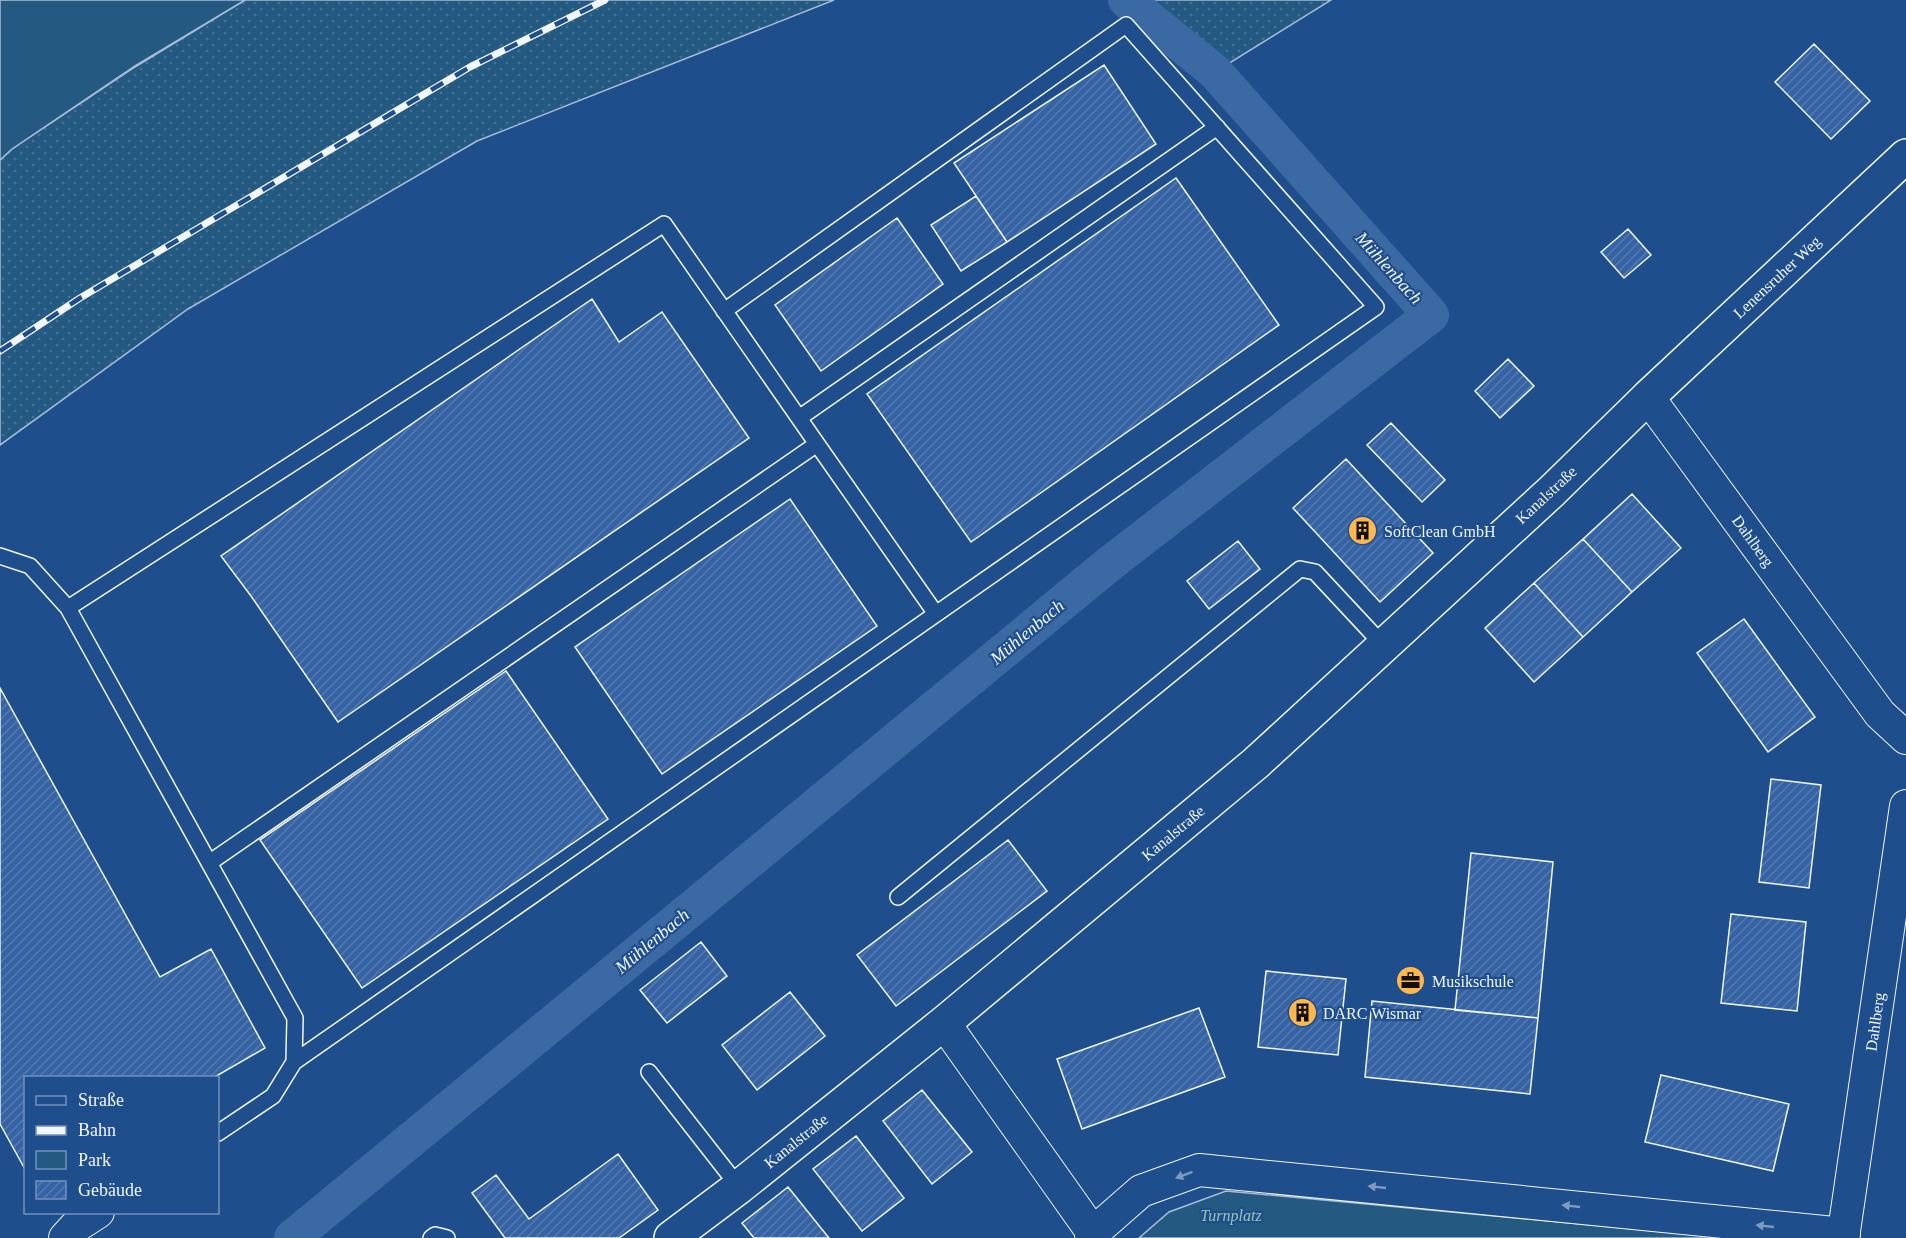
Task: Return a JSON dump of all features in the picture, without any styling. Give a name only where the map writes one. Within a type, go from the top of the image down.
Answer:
[{"type":"street","name":"Lenensruher Weg","points":[[1648,398],[1906,156]]},
{"type":"street","name":"Kanalstraße","points":[[671,1238],[944,1023],[1256,763],[1552,491],[1648,398]]},
{"type":"street","name":"Dahlberg","points":[[1648,398],[1880,714],[1906,738]]},
{"type":"street","name":"Dahlberg","points":[[1844,1236],[1906,806]]},
{"type":"street","points":[[944,1023],[1092,1235],[1141,1191],[1199,1170],[1844,1236]]},
{"type":"street","points":[[65,1238],[75,1227],[95,1214]]},
{"type":"lane","points":[[219,1132],[273,1096],[294,1062],[1376,307],[1126,25],[724,310]]},
{"type":"lane","points":[[799,418],[1217,127]]},
{"type":"lane","points":[[68,608],[664,224],[936,614]]},
{"type":"lane","points":[[209,863],[817,444]]},
{"type":"lane","points":[[0,556],[30,566],[68,608],[295,1018],[294,1062]]},
{"type":"lane","points":[[898,897],[1300,569],[1315,572],[1384,646]]},
{"type":"lane","points":[[649,1072],[739,1186]]},
{"type":"lane","points":[[431,1238],[435,1235],[447,1238]]},
{"type":"green space","points":[[0,0],[245,0],[135,66],[12,149],[0,160]]},
{"type":"green space","points":[[245,0],[834,0],[477,141],[188,309],[0,445],[0,160],[12,149],[135,67]]},
{"type":"green space","points":[[1126,0],[1331,0],[1215,72]]},
{"type":"green space","name":"Turnplatz","points":[[1226,1191],[1729,1238],[1139,1238],[1169,1212]]},
{"type":"building","points":[[1814,44],[1870,101],[1831,139],[1775,82]]},
{"type":"building","points":[[1104,65],[1156,144],[1007,242],[954,163]]},
{"type":"building","points":[[1176,178],[1279,325],[971,542],[867,394]]},
{"type":"building","points":[[976,196],[1007,242],[961,271],[931,225]]},
{"type":"building","points":[[897,218],[943,284],[821,371],[775,305]]},
{"type":"building","points":[[1628,229],[1651,255],[1624,278],[1601,252]]},
{"type":"building","points":[[592,299],[619,342],[662,312],[749,438],[338,722],[221,556]]},
{"type":"building","points":[[1508,359],[1534,386],[1500,418],[1475,391]]},
{"type":"building","points":[[1391,423],[1445,480],[1422,502],[1367,445]]},
{"type":"building","name":"SoftClean GmbH","points":[[1346,459],[1433,553],[1380,602],[1293,508]]},
{"type":"building","points":[[1632,494],[1681,548],[1632,592],[1583,539]]},
{"type":"building","points":[[790,499],[877,626],[662,774],[575,647]]},
{"type":"building","points":[[1583,539],[1632,592],[1583,637],[1534,583]]},
{"type":"building","points":[[1238,541],[1260,569],[1209,609],[1187,581]]},
{"type":"building","points":[[1534,583],[1583,637],[1534,682],[1485,628]]},
{"type":"building","points":[[1744,619],[1815,717],[1768,752],[1697,653]]},
{"type":"building","points":[[506,671],[608,819],[362,988],[260,840]]},
{"type":"building","points":[[0,688],[160,977],[211,949],[265,1048],[216,1076],[24,1076],[24,1167],[0,1124]]},
{"type":"building","points":[[1771,779],[1821,785],[1809,888],[1759,882]]},
{"type":"building","points":[[1008,840],[1047,891],[896,1006],[857,955]]},
{"type":"building","points":[[1471,853],[1553,862],[1538,1018],[1455,1010]]},
{"type":"building","points":[[1731,914],[1806,922],[1797,1011],[1721,1003]]},
{"type":"building","points":[[701,942],[727,976],[667,1023],[640,990]]},
{"type":"building","name":"DARC Wismar","points":[[1266,971],[1346,979],[1338,1055],[1258,1047]]},
{"type":"building","points":[[790,992],[825,1036],[757,1090],[722,1045]]},
{"type":"building","points":[[1372,1001],[1538,1018],[1530,1094],[1365,1077]]},
{"type":"building","points":[[1199,1008],[1225,1077],[1082,1129],[1057,1059]]},
{"type":"building","points":[[1661,1075],[1789,1104],[1773,1171],[1645,1142]]},
{"type":"building","points":[[922,1090],[972,1152],[932,1184],[883,1121]]},
{"type":"building","points":[[856,1136],[904,1198],[862,1231],[813,1169]]},
{"type":"building","points":[[618,1154],[658,1210],[619,1238],[505,1238],[472,1193],[496,1175],[529,1219]]},
{"type":"building","points":[[788,1187],[829,1238],[754,1238],[742,1223]]},
{"type":"waterway","name":"Mühlenbach","points":[[292,1238],[1108,565],[1431,315],[1215,72],[1126,0]]},
{"type":"railway","points":[[0,351],[80,298],[470,67],[605,0]]},
{"type":"place","name":"SoftClean GmbH","points":[[1363,531]]},
{"type":"place","name":"Musikschule","points":[[1411,981]]},
{"type":"place","name":"DARC Wismar","points":[[1302,1013]]}]
